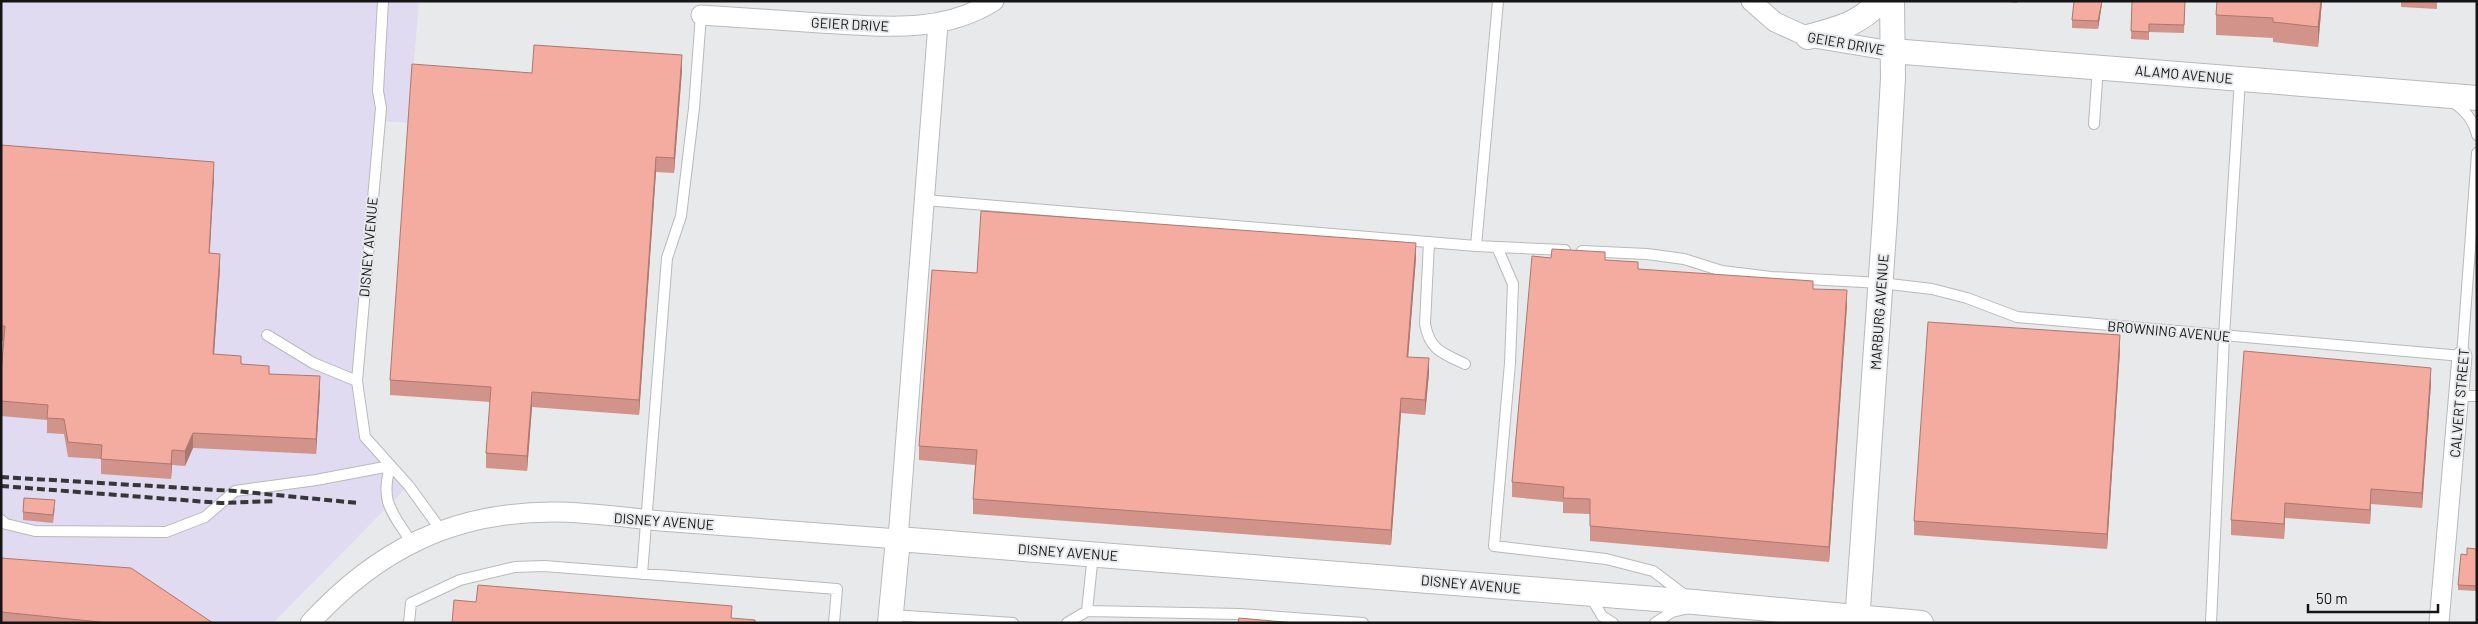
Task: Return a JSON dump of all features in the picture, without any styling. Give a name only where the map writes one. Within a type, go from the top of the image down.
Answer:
[{"type":"street","name":"GEIER DRIVE","points":[[701,16],[900,27],[938,24],[982,9],[994,1]]},
{"type":"street","name":"GEIER DRIVE","points":[[1751,1],[1775,22],[1808,37],[1892,51]]},
{"type":"street","points":[[1808,37],[1853,24],[1865,17],[1881,1]]},
{"type":"street","name":"MARBURG AVENUE","points":[[1857,620],[1881,283],[1892,51],[1892,1]]},
{"type":"street","points":[[891,619],[938,24]]},
{"type":"street","name":"ALAMO AVENUE","points":[[1892,51],[2477,98]]},
{"type":"street","name":"CALVERT STREET","points":[[2439,623],[2468,396],[2462,356]]},
{"type":"street","name":"DISNEY AVENUE","points":[[310,623],[329,602],[372,566],[411,542],[441,530],[495,516],[554,512],[1700,602],[1857,620],[1921,623]]},
{"type":"lane","name":"DISNEY AVENUE","points":[[383,1],[378,91],[381,108],[357,380],[365,437],[441,530]]},
{"type":"lane","points":[[1476,246],[1498,1]]},
{"type":"lane","points":[[642,574],[667,258],[681,216],[694,108],[701,16]]},
{"type":"lane","points":[[2094,124],[2098,67]]},
{"type":"lane","points":[[2211,623],[2224,336],[2240,79]]},
{"type":"lane","points":[[2439,95],[2462,108],[2474,123],[2477,135]]},
{"type":"lane","name":"CALVERT STREET","points":[[2462,356],[2477,153]]},
{"type":"lane","name":"BROWNING AVENUE","points":[[925,200],[1476,246],[1647,254],[1684,259],[1722,270],[1771,277],[1881,283],[1932,289],[1967,298],[2017,317],[2462,356]]},
{"type":"lane","points":[[1429,242],[1425,324],[1428,337],[1434,348],[1465,364]]},
{"type":"lane","points":[[1497,247],[1513,284],[1510,363],[1494,546],[1606,559],[1653,571],[1700,602]]},
{"type":"lane","points":[[267,335],[313,363],[357,380]]},
{"type":"lane","points":[[1,520],[6,524],[35,531],[166,532],[205,517],[235,491],[316,480],[390,466],[385,486],[385,500],[411,542]]},
{"type":"lane","points":[[1087,611],[1093,554]]},
{"type":"lane","points":[[409,623],[411,603],[460,580],[516,567],[544,566],[837,589],[834,623]]},
{"type":"lane","points":[[1588,593],[1602,616],[1613,623]]},
{"type":"lane","points":[[1655,623],[1672,612],[1700,602]]},
{"type":"lane","points":[[1067,623],[1087,611],[1240,614],[1363,623]]},
{"type":"lane","points":[[891,619],[1013,623]]},
{"type":"shaded area","points":[[1,1],[419,1],[409,123],[381,121],[357,380],[367,436],[410,484],[273,623],[205,623],[1,563]]},
{"type":"building","points":[[2074,1],[2102,1],[2098,21],[2072,20]]},
{"type":"building","points":[[2132,1],[2185,1],[2184,25],[2149,24],[2149,32],[2131,31]]},
{"type":"building","points":[[2217,1],[2321,1],[2318,27],[2273,22],[2273,18],[2216,15]]},
{"type":"building","points":[[534,45],[682,55],[674,158],[656,157],[639,400],[532,392],[527,456],[486,453],[491,387],[390,380],[412,64],[532,73]]},
{"type":"building","points":[[1,145],[214,162],[209,253],[220,254],[213,354],[241,356],[241,364],[269,366],[269,374],[320,376],[316,439],[193,433],[185,451],[172,450],[171,464],[101,459],[102,445],[68,442],[64,419],[47,418],[48,405],[1,401],[5,326],[1,326]]},
{"type":"building","points":[[981,211],[1416,243],[1407,357],[1429,358],[1425,400],[1401,398],[1391,530],[973,499],[977,450],[919,446],[932,270],[977,273]]},
{"type":"building","points":[[1552,249],[1605,252],[1605,260],[1638,262],[1638,269],[1813,281],[1813,289],[1847,290],[1829,547],[1590,526],[1590,499],[1563,498],[1564,487],[1512,482],[1532,256],[1551,258]]},
{"type":"building","points":[[1928,322],[2120,335],[2107,534],[1914,521]]},
{"type":"building","points":[[2244,351],[2431,368],[2422,493],[2371,489],[2370,510],[2285,503],[2284,524],[2231,520]]},
{"type":"building","points":[[24,498],[55,500],[53,515],[23,512]]},
{"type":"building","points":[[2467,548],[2477,549],[2477,586],[2458,585],[2461,554],[2467,555]]},
{"type":"building","points":[[1,558],[131,568],[213,623],[110,623],[1,612]]},
{"type":"building","points":[[478,585],[732,606],[731,618],[755,620],[755,623],[452,623],[454,600],[476,602]]},
{"type":"building","points":[[1239,618],[1295,623],[1238,623]]},
{"type":"railway","points":[[1,477],[235,491],[358,503]]},
{"type":"railway","points":[[1,486],[221,503],[276,501]]}]
